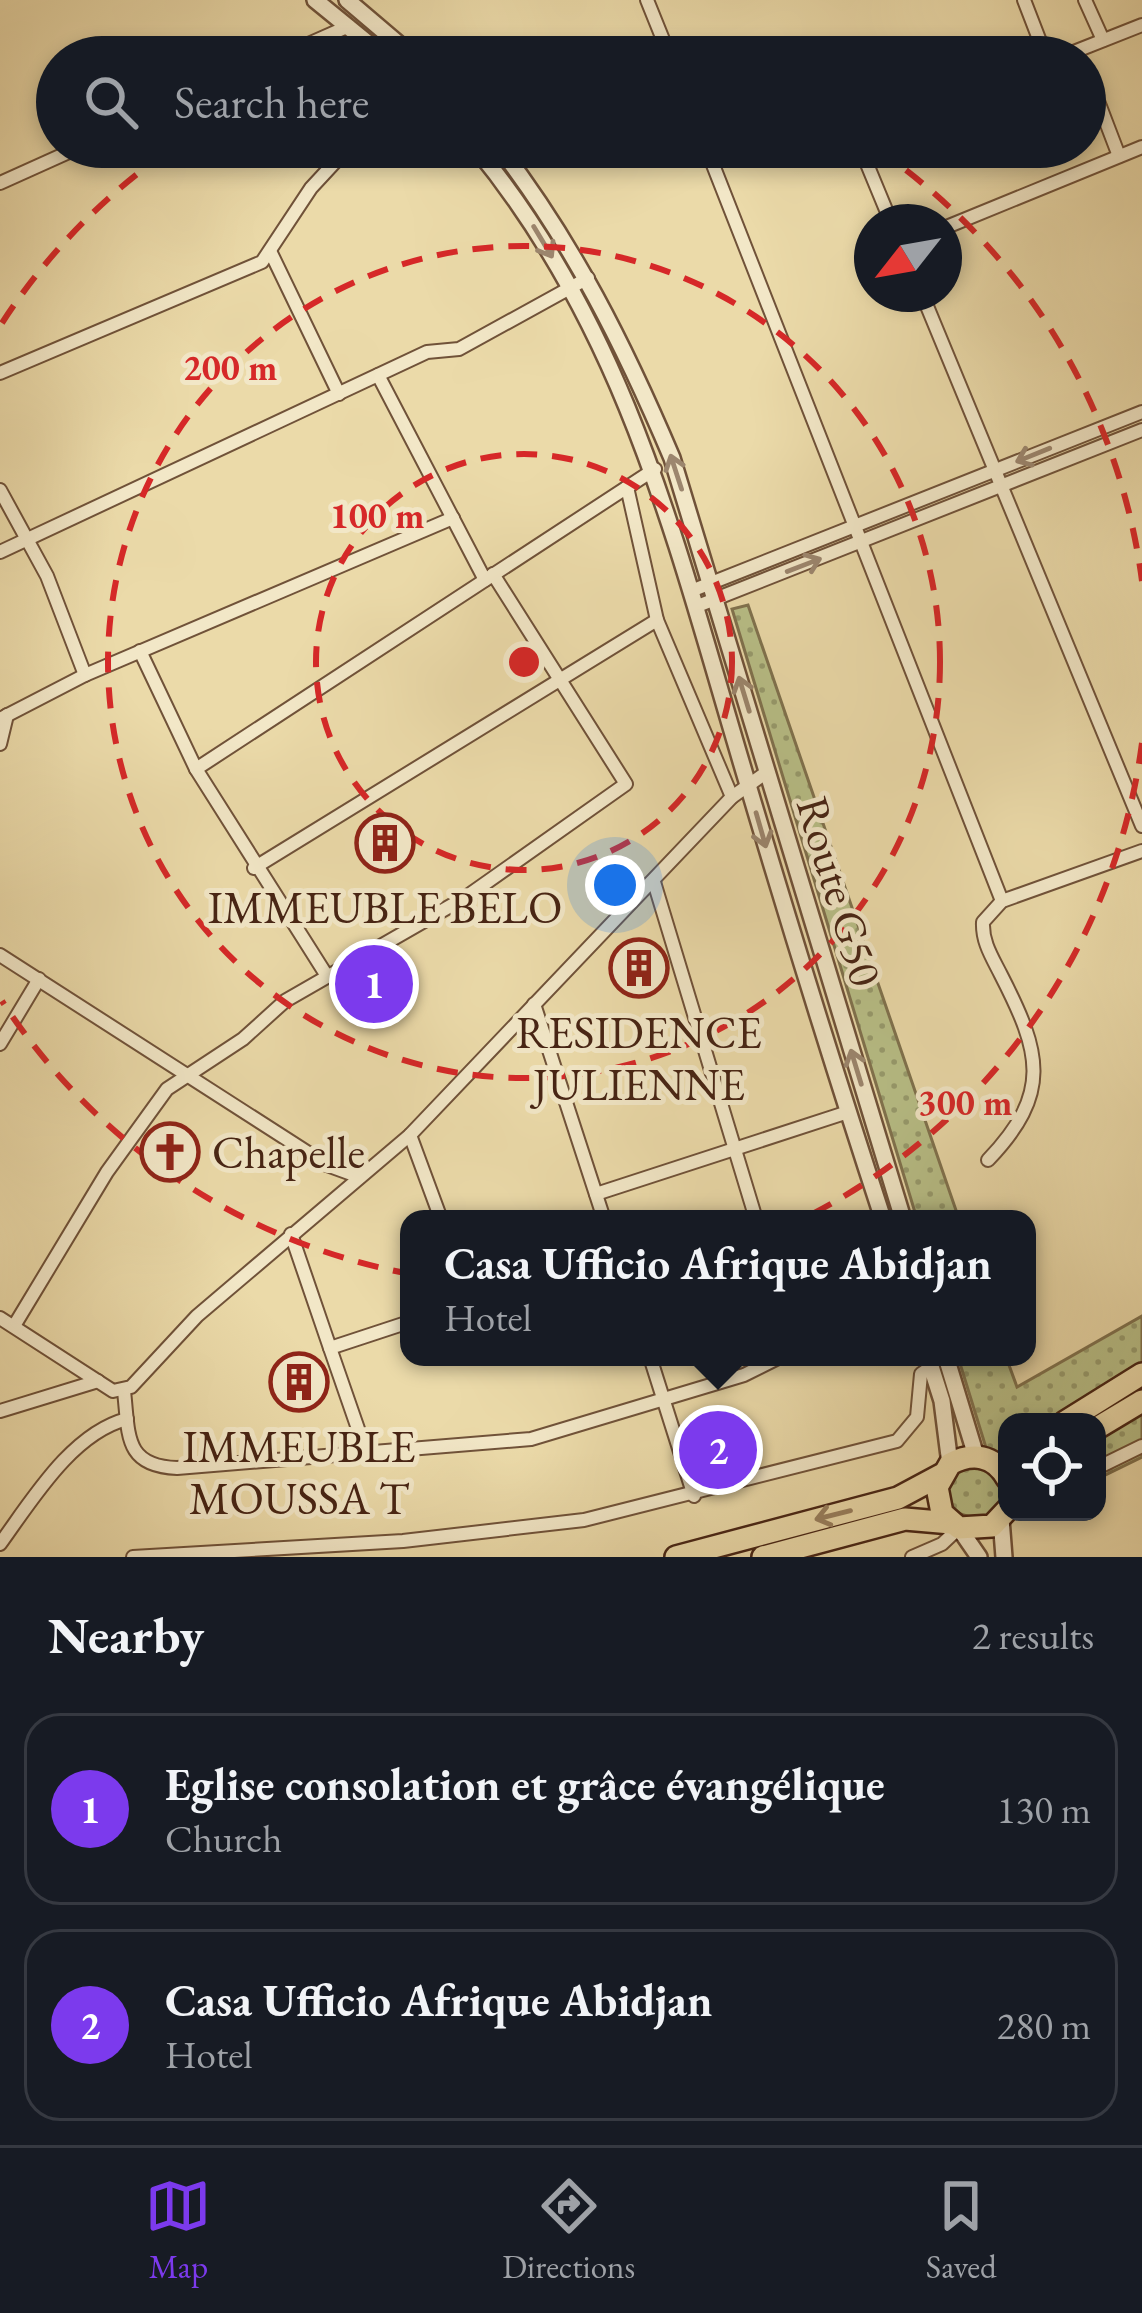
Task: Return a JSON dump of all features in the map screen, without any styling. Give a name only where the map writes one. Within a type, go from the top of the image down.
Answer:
[{"type":"highway","points":[[1079,1413],[1142,1374]]},
{"type":"highway","points":[[1106,1422],[1142,1400]]},
{"type":"highway","points":[[676,1557],[898,1498],[946,1469],[991,1457]]},
{"type":"highway","points":[[946,1469],[937,1501],[955,1525]]},
{"type":"highway","points":[[763,1557],[904,1519],[980,1530],[998,1518]]},
{"type":"street","points":[[315,0],[361,36]]},
{"type":"street","points":[[347,0],[389,36]]},
{"type":"street","points":[[647,0],[662,36]]},
{"type":"street","points":[[1024,0],[1038,36]]},
{"type":"street","points":[[1085,0],[1101,36]]},
{"type":"street","points":[[1106,39],[1142,25]]},
{"type":"street","points":[[326,36],[349,26]]},
{"type":"street","points":[[1106,122],[1119,156]]},
{"type":"street","points":[[1106,161],[1142,147]]},
{"type":"street","points":[[0,183],[36,167]]},
{"type":"street","points":[[0,373],[224,280],[271,253],[297,207],[331,168]]},
{"type":"street","name":"Route G50","points":[[491,168],[528,217],[570,287],[618,376],[655,469],[880,1210]]},
{"type":"street","name":"Route G50","points":[[516,168],[547,208],[588,278],[634,368],[671,458],[900,1210]]},
{"type":"street","points":[[714,168],[1002,901]]},
{"type":"street","points":[[869,168],[884,204]]},
{"type":"street","points":[[962,221],[1090,168]]},
{"type":"street","points":[[271,253],[339,394]]},
{"type":"street","points":[[0,552],[427,352],[459,349],[588,278]]},
{"type":"street","points":[[930,312],[1142,826]]},
{"type":"street","points":[[14,1326],[107,1172],[167,1089],[327,976],[466,897],[626,784],[453,518],[378,375]]},
{"type":"street","points":[[713,591],[856,526],[1142,412]]},
{"type":"street","points":[[693,598],[863,542],[1135,433],[1122,420]]},
{"type":"street","points":[[196,770],[655,469]]},
{"type":"street","points":[[627,487],[657,620],[732,797]]},
{"type":"street","points":[[0,490],[23,542],[47,576],[85,675]]},
{"type":"street","points":[[0,744],[3,717],[85,675],[453,518]]},
{"type":"street","points":[[254,868],[657,620]]},
{"type":"street","points":[[140,651],[196,770],[254,868],[327,976]]},
{"type":"street","points":[[124,1391],[197,1316],[410,1135],[732,797],[767,772]]},
{"type":"street","points":[[988,1160],[1025,1116],[1034,1083],[1024,1021],[982,932],[983,922],[1002,901],[1142,851]]},
{"type":"street","points":[[654,882],[754,1210]]},
{"type":"street","points":[[0,955],[191,1073],[327,1165],[360,1177]]},
{"type":"street","points":[[0,1044],[39,979]]},
{"type":"street","points":[[534,1004],[601,1210]]},
{"type":"street","points":[[596,1194],[848,1112]]},
{"type":"street","points":[[410,1135],[438,1210]]},
{"type":"street","points":[[291,1234],[365,1449]]},
{"type":"street","points":[[0,1318],[98,1381],[124,1391]]},
{"type":"street","points":[[330,1348],[400,1325]]},
{"type":"street","points":[[653,1366],[694,1496]]},
{"type":"street","points":[[124,1391],[136,1454],[149,1466],[531,1439],[762,1366]]},
{"type":"street","points":[[133,1557],[470,1535],[584,1520],[694,1496],[897,1441],[916,1417],[921,1374],[929,1366]]},
{"type":"street","points":[[936,1366],[946,1469]]},
{"type":"street","points":[[938,1366],[991,1457]]},
{"type":"street","points":[[0,1411],[98,1381]]},
{"type":"street","points":[[0,1544],[40,1488],[100,1427],[127,1419]]},
{"type":"street","points":[[1106,1464],[1142,1446]]},
{"type":"street","points":[[1004,1557],[1006,1521]]},
{"type":"street","points":[[912,1557],[941,1544],[955,1525],[979,1557]]},
{"type":"green space","points":[[748,605],[956,1210],[914,1210],[732,609]]},
{"type":"green space","points":[[1142,1316],[1142,1457],[1106,1475],[1106,1413],[998,1413],[998,1512],[980,1520],[954,1512],[946,1484],[957,1467],[991,1464],[961,1366],[1009,1366],[1017,1387]]},
{"type":"place","name":"IMMEUBLE BELO","points":[[385,843]]},
{"type":"place","name":"RESIDENCE JULIENNE","points":[[639,968]]},
{"type":"place","name":"Eglise consolation et grâce évangélique","points":[[374,984]]},
{"type":"place","name":"Chapelle","points":[[170,1152]]},
{"type":"place","name":"IMMEUBLE MOUSSA T","points":[[299,1382]]},
{"type":"place","name":"Casa Ufficio Afrique Abidjan","points":[[718,1450]]}]
